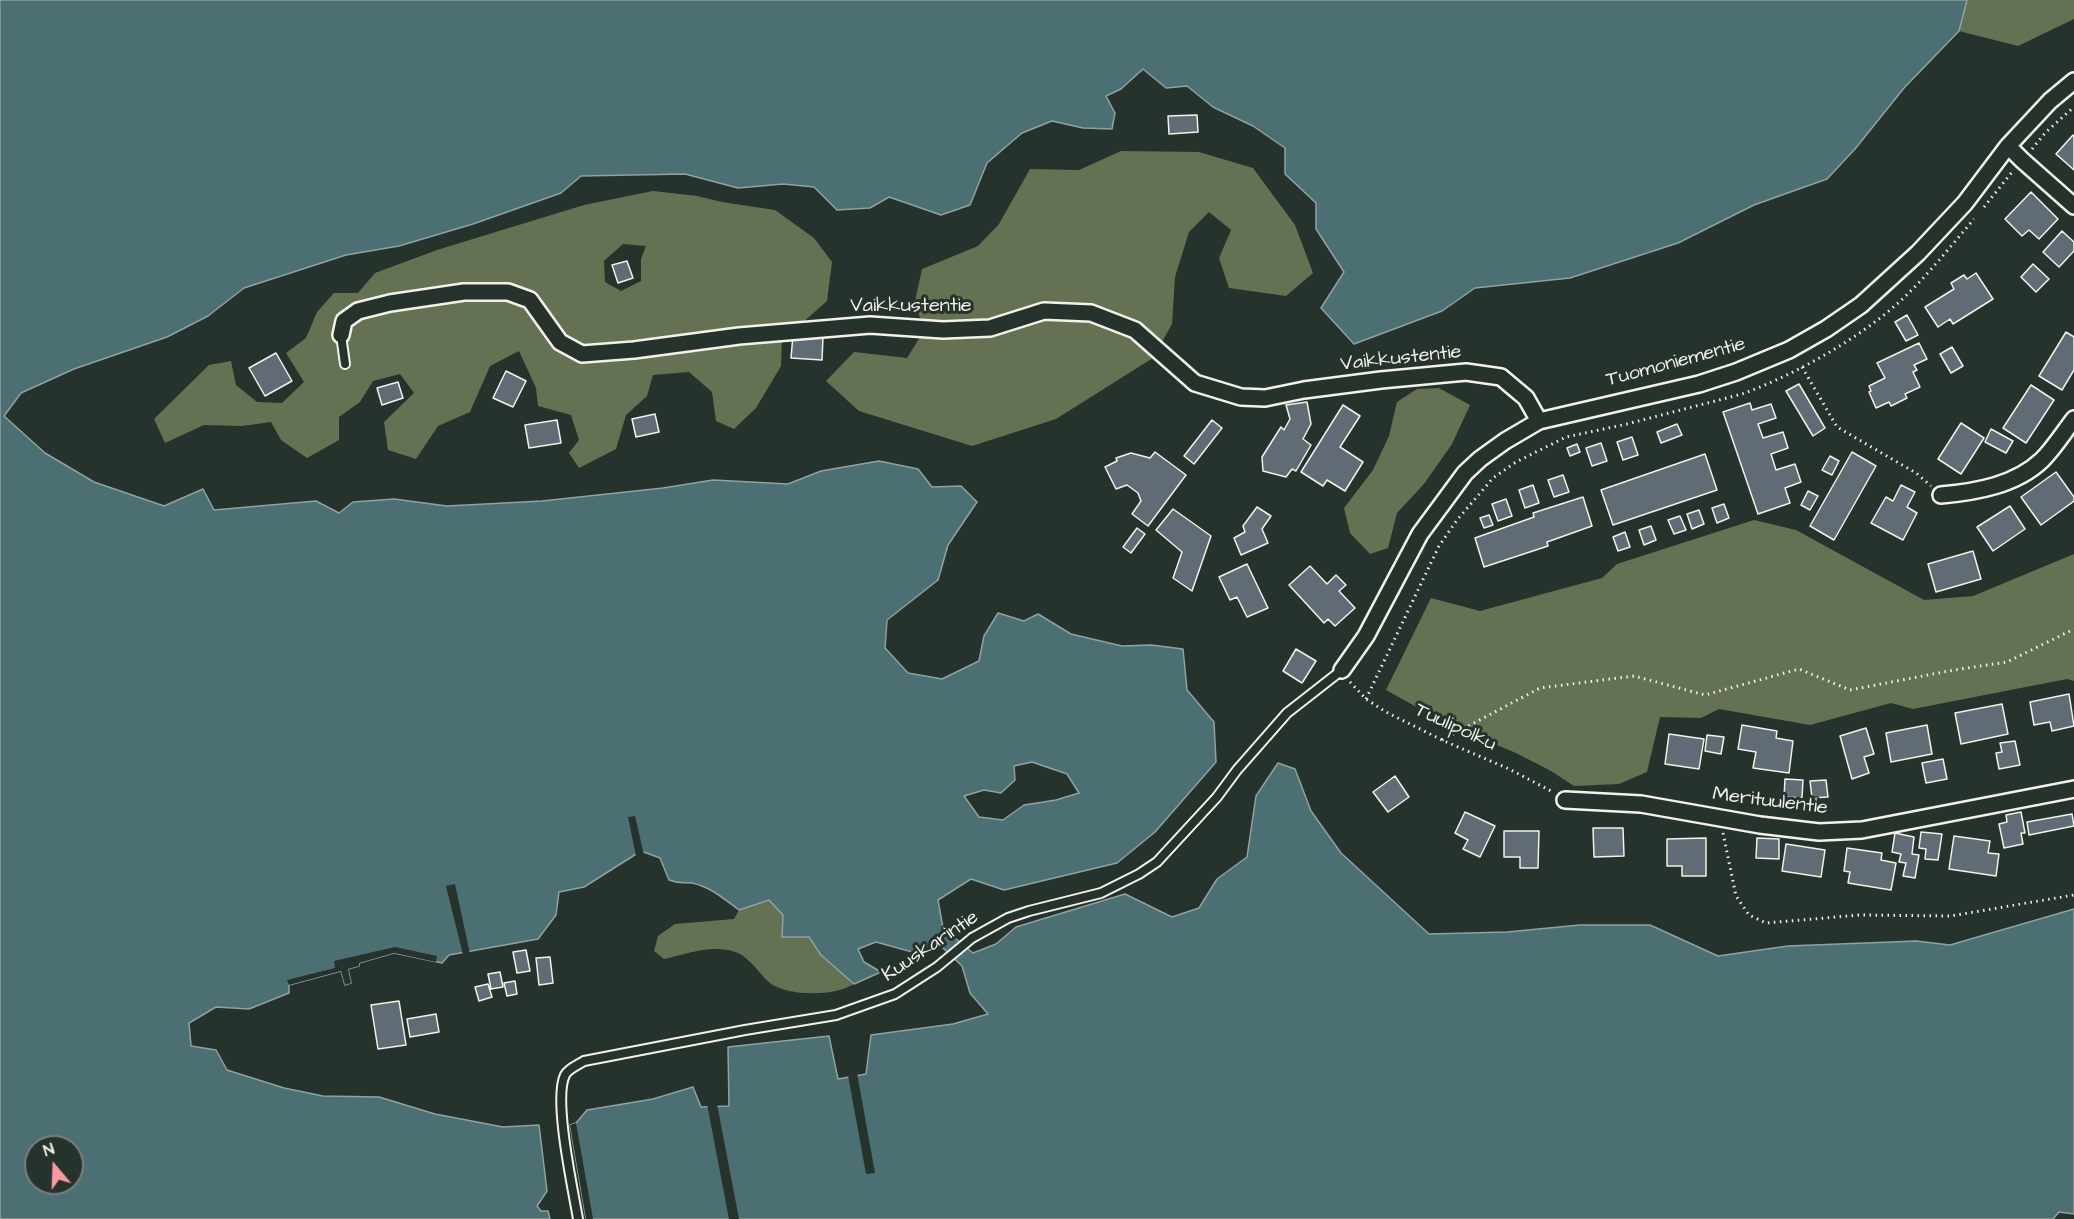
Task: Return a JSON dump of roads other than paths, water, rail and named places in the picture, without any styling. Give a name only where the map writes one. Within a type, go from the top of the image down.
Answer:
[{"type":"street","name":"Tuomoniementie","points":[[1342,670],[1366,636],[1420,534],[1465,473],[1480,459],[1539,421],[1699,384],[1736,372],[1789,350],[1826,329],[1861,305],[1918,253],[1965,203],[2008,146],[2050,101],[2074,81]]},
{"type":"street","points":[[2008,146],[2074,206]]},
{"type":"street","name":"Vaikkustentie","points":[[341,335],[344,321],[358,311],[390,303],[464,292],[508,292],[530,300],[560,342],[582,354],[634,350],[739,336],[870,325],[943,330],[990,328],[1044,310],[1091,313],[1135,330],[1195,383],[1240,397],[1265,398],[1372,381],[1466,372],[1501,377],[1526,398],[1539,421]]},
{"type":"street","points":[[1941,495],[1985,489],[2031,470],[2044,458],[2074,419]]},
{"type":"street","name":"Merituulentie","points":[[1565,800],[1641,804],[1721,819],[1819,832],[1862,830],[2074,789]]},
{"type":"lane","name":"Vaikkustentie","points":[[341,335],[345,364]]},
{"type":"lane","name":"Kuuskarintie","points":[[578,1219],[562,1114],[561,1087],[566,1072],[584,1061],[836,1015],[895,994],[937,967],[972,938],[1008,918],[1101,893],[1139,874],[1157,862],[1217,797],[1287,713],[1342,670]]},
{"type":"water","points":[[0,0],[1967,0],[1959,31],[1904,88],[1855,149],[1827,179],[1754,205],[1678,243],[1570,278],[1475,288],[1442,311],[1354,344],[1321,308],[1344,272],[1316,229],[1316,203],[1285,174],[1285,148],[1253,126],[1213,107],[1187,86],[1166,88],[1143,69],[1121,89],[1106,96],[1115,113],[1112,129],[1083,128],[1052,121],[1022,133],[987,163],[970,205],[941,215],[889,197],[870,208],[837,210],[814,187],[783,184],[738,188],[685,174],[581,176],[561,193],[473,224],[399,246],[346,255],[244,288],[208,316],[167,337],[74,369],[21,393],[4,416],[45,453],[94,482],[164,506],[203,489],[214,510],[316,501],[339,513],[353,502],[394,499],[447,506],[542,501],[663,488],[713,480],[788,484],[821,471],[879,461],[918,469],[932,487],[961,486],[977,502],[948,545],[938,580],[887,620],[885,648],[908,673],[942,679],[979,661],[984,636],[998,613],[1024,621],[1038,614],[1071,634],[1122,646],[1151,645],[1183,649],[1187,690],[1214,722],[1216,762],[1155,832],[1117,863],[1004,890],[971,879],[938,900],[943,928],[973,953],[996,944],[1016,927],[1125,894],[1172,917],[1199,908],[1217,879],[1247,857],[1256,796],[1278,763],[1295,769],[1311,811],[1341,853],[1429,934],[1507,932],[1580,925],[1650,925],[1718,956],[1788,946],[1916,941],[1950,945],[2074,909],[2074,1214],[2059,1212],[2053,1219],[586,1219],[570,1125],[576,1123],[587,1110],[653,1099],[693,1087],[701,1107],[729,1106],[728,1047],[829,1036],[838,1079],[866,1074],[871,1035],[953,1024],[988,1014],[970,993],[962,966],[941,946],[923,955],[876,942],[858,949],[864,962],[881,972],[854,984],[821,955],[809,937],[782,937],[783,915],[769,900],[739,910],[705,887],[669,880],[660,858],[641,851],[584,887],[559,892],[556,915],[538,939],[449,955],[442,963],[394,953],[359,963],[359,966],[348,969],[351,983],[345,985],[341,971],[289,985],[289,993],[249,1009],[216,1007],[189,1023],[191,1046],[216,1050],[227,1070],[284,1088],[323,1096],[379,1097],[435,1114],[503,1127],[539,1125],[547,1191],[537,1206],[541,1211],[548,1211],[550,1219],[0,1219]],"holes":[[[1032,762],[1067,774],[1079,793],[1056,800],[1024,805],[1003,820],[979,817],[964,796],[984,790],[1001,793],[1015,780],[1014,766]]]}]
